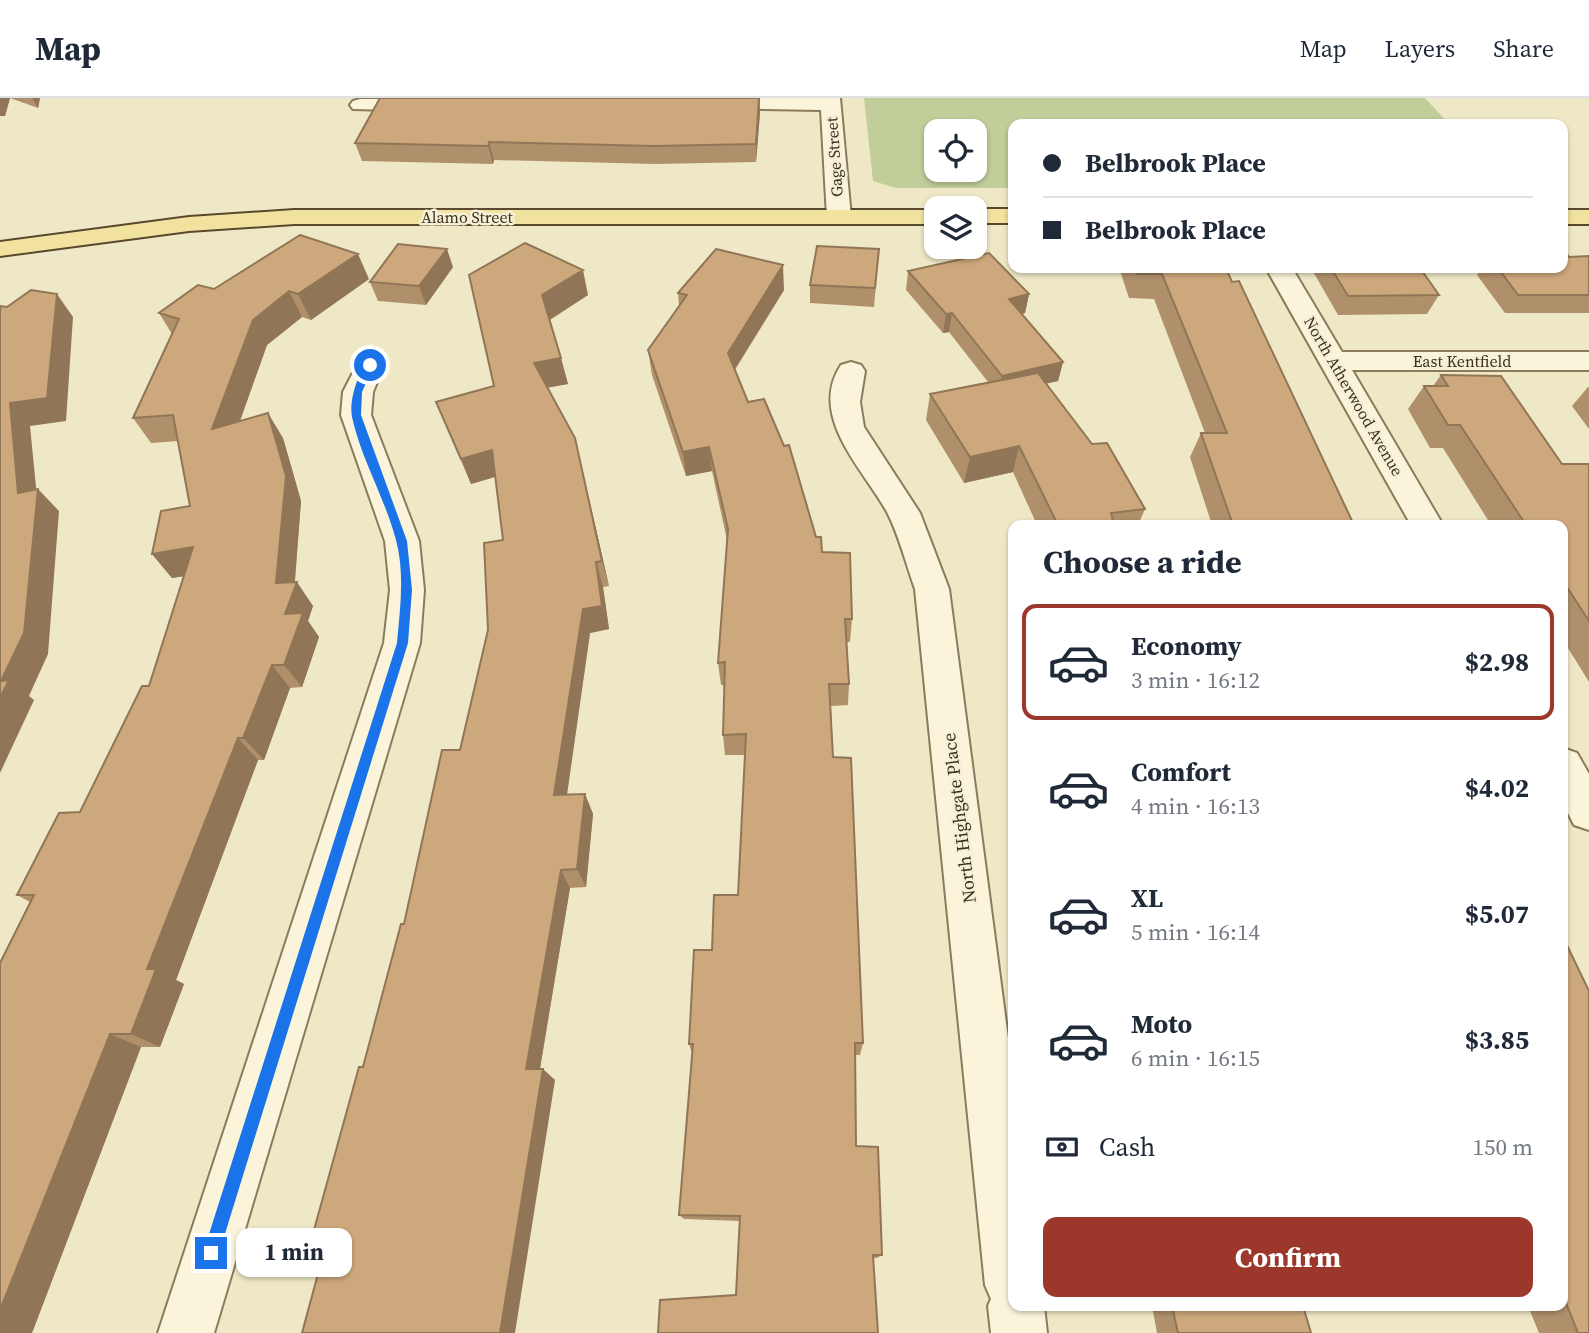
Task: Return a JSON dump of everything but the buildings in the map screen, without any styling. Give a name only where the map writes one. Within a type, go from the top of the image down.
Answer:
[{"type":"main road","name":"Alamo Street","points":[[0,248],[175,226],[294,217],[924,216]]},
{"type":"main road","points":[[987,216],[1008,216]]},
{"type":"main road","points":[[1568,217],[1589,217]]},
{"type":"street","points":[[692,104],[830,101]]},
{"type":"street","name":"Gage Street","points":[[830,101],[839,217]]},
{"type":"street","points":[[360,105],[443,105]]},
{"type":"street","name":"North Atherwood Avenue","points":[[1282,273],[1424,520]]},
{"type":"street","name":"East Kentfield","points":[[1335,361],[1589,361]]},
{"type":"street","points":[[186,1333],[402,643],[407,590],[402,541],[356,415],[358,392],[370,365]]},
{"type":"street","name":"North Highgate Place","points":[[851,371],[845,402],[849,427],[904,513],[932,589],[1008,1242]]},
{"type":"street","points":[[1568,774],[1589,812]]},
{"type":"street","points":[[1017,1311],[1019,1333]]},
{"type":"green space","points":[[864,98],[1425,98],[1444,119],[1008,119],[1008,188],[896,188],[873,181]]},
{"type":"route","points":[[211,1253],[402,643],[407,590],[402,541],[356,415],[358,392],[370,365]]}]
